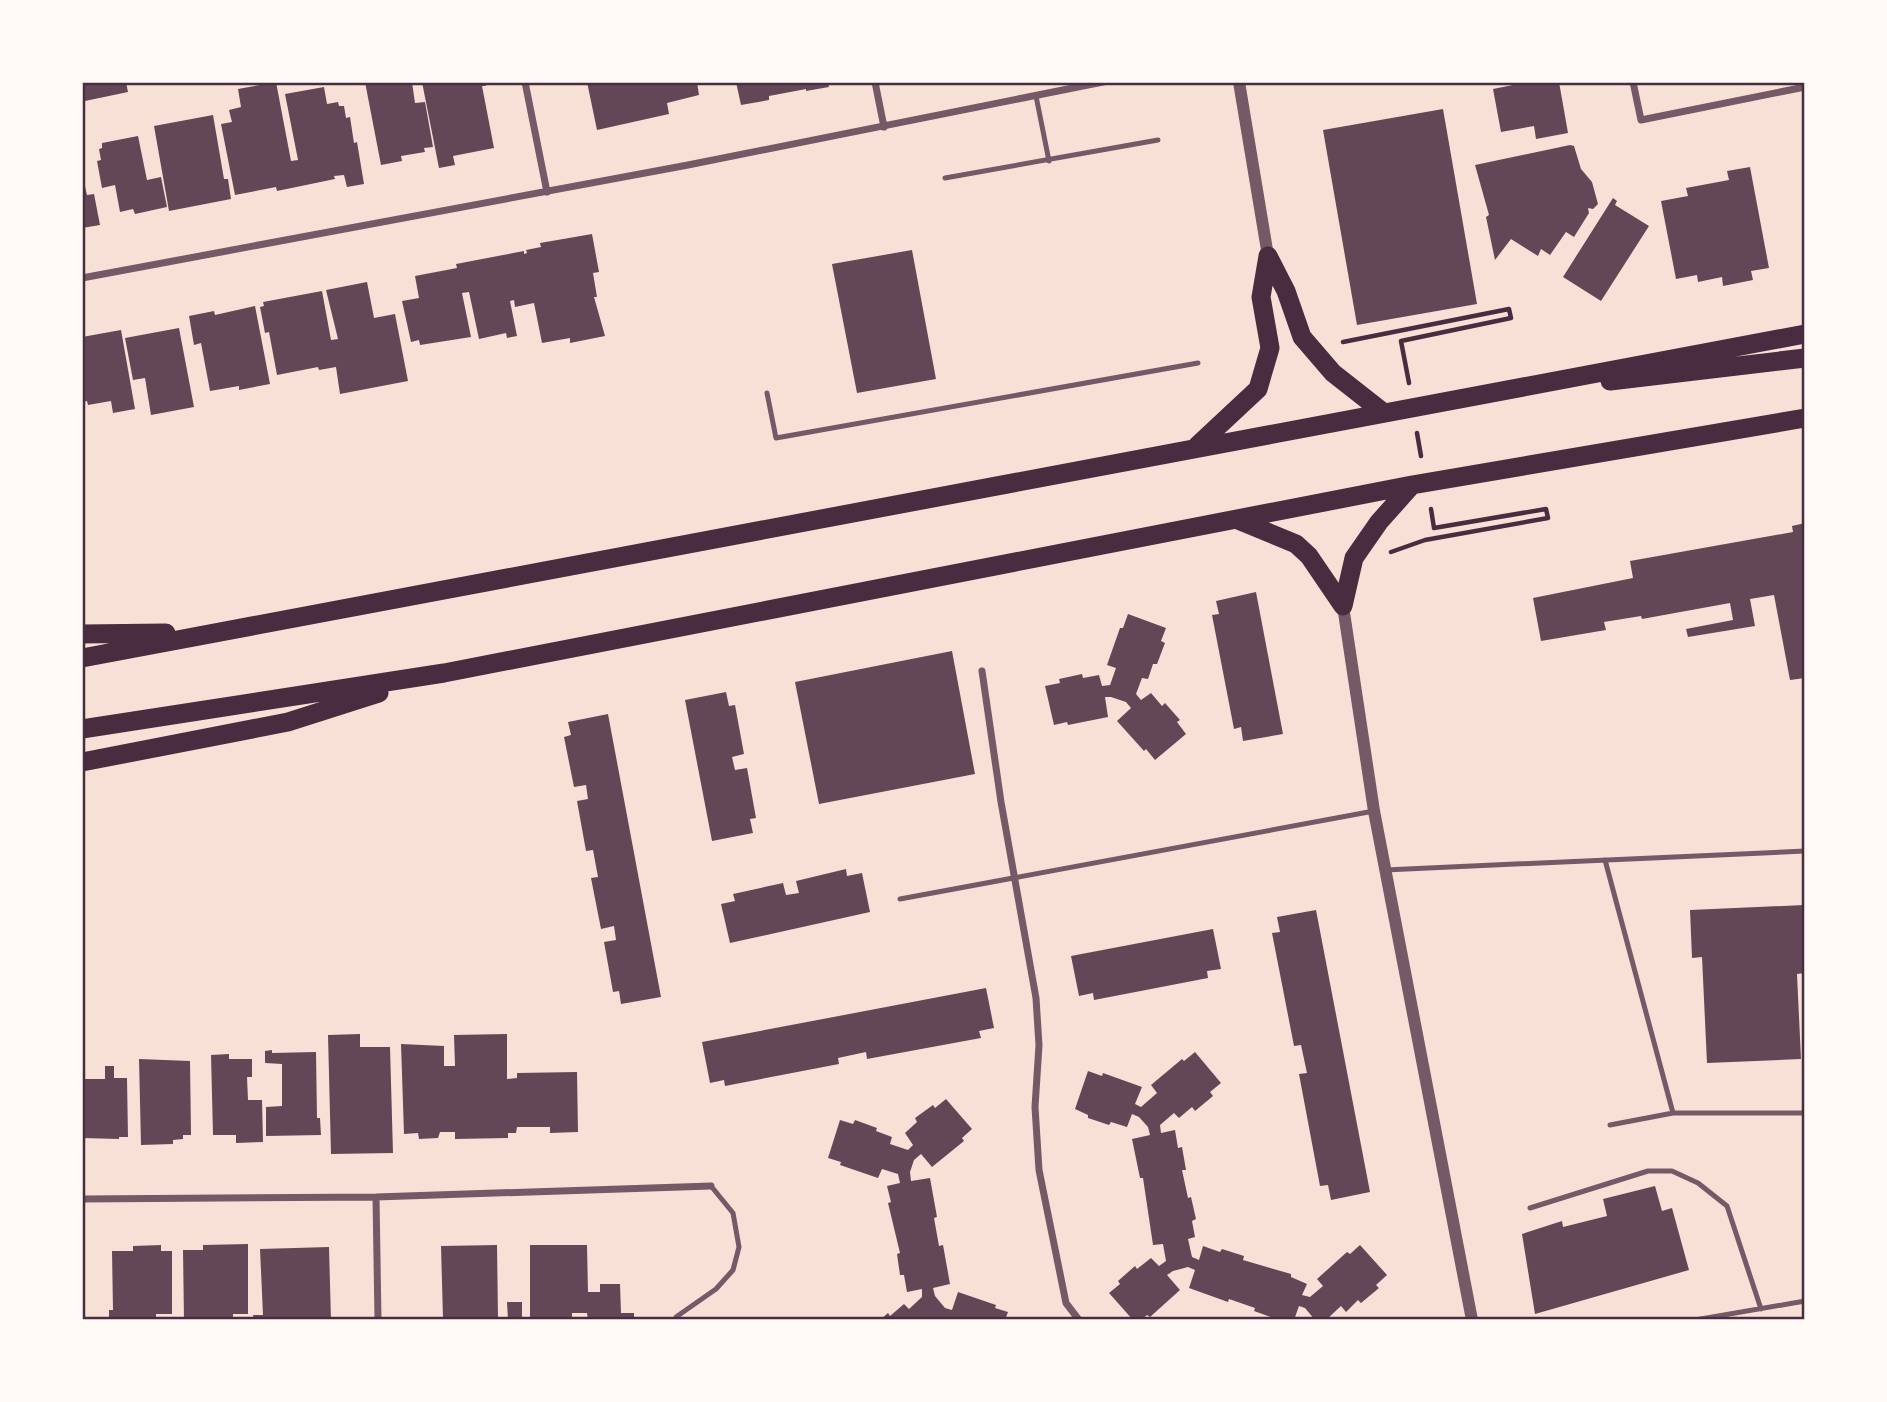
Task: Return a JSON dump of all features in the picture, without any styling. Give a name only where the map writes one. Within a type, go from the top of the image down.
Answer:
[{"type":"highway","points":[[1268,256],[1286,291],[1302,337],[1333,373],[1384,413]]},
{"type":"highway","points":[[1196,447],[1258,388],[1270,348],[1261,297],[1268,256]]},
{"type":"highway","points":[[82,658],[1713,349],[1805,334]]},
{"type":"highway","points":[[1476,396],[1805,358]]},
{"type":"highway","points":[[82,729],[444,673],[1412,485],[1805,418]]},
{"type":"highway","points":[[1343,606],[1354,558],[1379,522],[1412,485]]},
{"type":"highway","points":[[1237,519],[1296,544],[1309,556],[1343,606]]},
{"type":"highway","points":[[82,634],[223,632]]},
{"type":"highway","points":[[82,762],[288,722],[444,673]]},
{"type":"street","points":[[525,82],[547,192]]},
{"type":"street","points":[[875,82],[884,127]]},
{"type":"street","points":[[82,278],[547,192],[1103,82]]},
{"type":"street","points":[[1239,82],[1268,256]]},
{"type":"street","points":[[1633,82],[1641,120],[1805,87]]},
{"type":"street","points":[[1343,606],[1374,811],[1472,1320]]},
{"type":"street","points":[[982,671],[1035,998],[1039,1045],[1035,1107],[1039,1170],[1066,1303],[1079,1320]]},
{"type":"street","points":[[82,1199],[376,1197],[712,1186]]},
{"type":"street","points":[[376,1197],[378,1320]]},
{"type":"lane","points":[[1036,96],[1049,161]]},
{"type":"lane","points":[[945,178],[1158,140]]},
{"type":"lane","points":[[767,393],[775,438],[1198,363]]},
{"type":"lane","points":[[900,899],[1374,811]]},
{"type":"lane","points":[[1385,870],[1805,851]]},
{"type":"lane","points":[[1605,860],[1673,1113]]},
{"type":"lane","points":[[1610,1125],[1673,1113],[1805,1114]]},
{"type":"lane","points":[[1530,1208],[1648,1171],[1672,1171],[1698,1183],[1727,1206],[1761,1309]]},
{"type":"lane","points":[[676,1320],[676,1317],[692,1304],[716,1289],[733,1270],[739,1247],[733,1213],[712,1186]]},
{"type":"lane","points":[[1695,1320],[1805,1301]]},
{"type":"path","points":[[1337,343],[1509,309],[1511,318],[1401,341]]},
{"type":"path","points":[[1425,540],[1548,518],[1546,509],[1434,528]]},
{"type":"building","points":[[82,82],[126,82],[128,92],[85,101]]},
{"type":"building","points":[[276,82],[291,161],[298,160],[285,94],[324,87],[327,104],[338,102],[339,106],[344,106],[346,118],[350,117],[364,184],[347,187],[344,175],[277,191],[276,187],[235,195],[221,124],[232,122],[229,110],[241,107],[238,89]]},
{"type":"building","points":[[365,82],[412,82],[415,103],[425,102],[433,147],[424,148],[425,152],[401,156],[402,161],[381,165]]},
{"type":"building","points":[[422,82],[485,82],[486,86],[482,86],[494,148],[453,156],[455,165],[439,168]]},
{"type":"building","points":[[587,82],[697,82],[699,95],[667,103],[669,114],[597,130]]},
{"type":"building","points":[[736,82],[828,82],[829,87],[769,96],[769,100],[741,105]]},
{"type":"building","points":[[1512,82],[1559,82],[1568,133],[1536,139],[1534,126],[1501,132],[1493,89],[1513,85]]},
{"type":"building","points":[[1443,109],[1477,304],[1357,325],[1323,130]]},
{"type":"building","points":[[213,115],[224,179],[228,179],[231,199],[169,211],[154,126]]},
{"type":"building","points":[[138,136],[147,180],[161,177],[167,207],[135,214],[133,209],[120,212],[115,185],[102,188],[97,161],[101,160],[99,149],[102,148],[102,143]]},
{"type":"building","points":[[1574,146],[1581,169],[1592,182],[1598,204],[1593,209],[1588,208],[1589,213],[1574,237],[1566,232],[1550,255],[1541,249],[1538,256],[1511,239],[1495,260],[1486,217],[1489,215],[1475,165]]},
{"type":"building","points":[[1750,167],[1769,268],[1751,271],[1753,280],[1723,286],[1722,277],[1698,282],[1697,275],[1676,279],[1661,201],[1688,196],[1686,188],[1729,180],[1727,171]]},
{"type":"building","points":[[82,174],[87,195],[94,194],[100,225],[82,228]]},
{"type":"building","points":[[1613,198],[1617,201],[1615,205],[1649,226],[1601,301],[1563,277]]},
{"type":"building","points":[[592,234],[599,272],[593,273],[597,297],[594,297],[605,336],[570,343],[570,338],[542,343],[534,303],[515,307],[514,300],[510,301],[517,336],[507,338],[506,333],[479,339],[469,292],[462,293],[471,337],[420,345],[419,340],[411,342],[402,301],[419,298],[415,276],[457,268],[456,264],[524,251],[524,254],[527,253],[526,250],[541,247],[540,243]]},
{"type":"building","points":[[912,250],[936,379],[857,393],[832,264]]},
{"type":"building","points":[[367,282],[374,318],[395,314],[408,381],[340,394],[336,367],[319,370],[318,367],[277,375],[269,332],[265,333],[260,307],[264,306],[263,302],[322,291],[331,340],[338,339],[326,290]]},
{"type":"building","points":[[255,306],[270,384],[239,390],[239,386],[210,391],[201,343],[194,345],[189,316],[214,311],[215,315]]},
{"type":"building","points":[[179,328],[194,407],[151,415],[145,378],[133,380],[125,338]]},
{"type":"building","points":[[121,330],[135,409],[113,413],[111,401],[88,405],[87,401],[82,402],[82,337]]},
{"type":"building","points":[[1805,523],[1805,678],[1790,680],[1774,595],[1750,599],[1755,626],[1688,637],[1686,629],[1733,620],[1730,603],[1642,619],[1641,616],[1604,622],[1606,630],[1541,641],[1533,598],[1633,578],[1630,561],[1793,532],[1792,526]]},
{"type":"building","points":[[1256,592],[1283,734],[1243,741],[1241,727],[1234,729],[1212,615],[1219,614],[1216,601]]},
{"type":"building","points":[[1128,614],[1166,628],[1161,641],[1165,643],[1157,664],[1153,664],[1148,679],[1142,678],[1136,694],[1141,700],[1151,693],[1162,706],[1165,703],[1180,720],[1177,722],[1186,734],[1155,760],[1117,721],[1131,708],[1126,702],[1105,697],[1108,717],[1054,725],[1045,686],[1060,683],[1059,679],[1082,674],[1083,678],[1099,675],[1102,686],[1110,685],[1116,668],[1107,665]]},
{"type":"building","points":[[952,651],[975,774],[819,804],[795,682]]},
{"type":"building","points":[[726,692],[729,706],[735,705],[744,754],[732,757],[735,770],[747,768],[756,818],[750,819],[753,833],[712,841],[685,700]]},
{"type":"building","points":[[608,714],[661,997],[621,1004],[619,991],[613,992],[604,942],[616,940],[614,926],[601,929],[591,878],[598,877],[593,850],[586,851],[577,801],[588,799],[586,785],[574,787],[564,737],[571,735],[568,722]]},
{"type":"building","points":[[846,869],[847,876],[862,873],[870,912],[730,943],[721,904],[735,901],[733,894],[783,883],[786,895],[799,893],[796,881]]},
{"type":"building","points":[[1804,905],[1805,973],[1797,974],[1801,1059],[1707,1063],[1702,957],[1692,958],[1690,910]]},
{"type":"building","points":[[1316,910],[1370,1192],[1331,1200],[1328,1185],[1320,1186],[1299,1074],[1307,1073],[1301,1045],[1294,1046],[1272,933],[1280,932],[1277,917]]},
{"type":"building","points":[[1213,929],[1221,969],[1207,971],[1208,978],[1094,1000],[1093,993],[1079,996],[1071,956]]},
{"type":"building","points":[[986,988],[994,1028],[979,1031],[981,1038],[867,1059],[866,1052],[838,1058],[839,1064],[725,1086],[724,1080],[710,1083],[702,1042]]},
{"type":"building","points":[[360,1034],[360,1047],[390,1047],[393,1153],[331,1154],[328,1035]]},
{"type":"building","points":[[507,1034],[507,1079],[517,1078],[517,1073],[577,1072],[578,1132],[550,1133],[550,1127],[517,1127],[516,1133],[508,1133],[508,1138],[455,1139],[455,1132],[440,1132],[438,1138],[419,1139],[418,1133],[404,1134],[401,1044],[444,1046],[444,1066],[455,1066],[454,1035]]},
{"type":"building","points":[[272,1050],[272,1053],[316,1052],[317,1118],[320,1118],[321,1135],[266,1136],[266,1107],[282,1106],[282,1064],[265,1063],[265,1051]]},
{"type":"building","points":[[1195,1052],[1221,1083],[1210,1092],[1213,1096],[1195,1111],[1192,1107],[1179,1118],[1174,1113],[1160,1125],[1161,1133],[1175,1130],[1178,1148],[1182,1147],[1186,1170],[1182,1170],[1196,1219],[1192,1221],[1195,1237],[1188,1239],[1192,1257],[1199,1260],[1203,1246],[1244,1256],[1243,1260],[1291,1274],[1291,1277],[1307,1284],[1302,1295],[1310,1297],[1323,1286],[1317,1279],[1347,1252],[1350,1254],[1360,1245],[1387,1275],[1376,1285],[1379,1288],[1361,1303],[1358,1300],[1346,1312],[1341,1306],[1326,1320],[1315,1320],[1305,1308],[1299,1306],[1294,1320],[1279,1320],[1254,1311],[1255,1308],[1189,1288],[1195,1270],[1188,1267],[1167,1275],[1180,1290],[1150,1317],[1147,1315],[1141,1320],[1133,1320],[1109,1293],[1135,1266],[1137,1269],[1151,1258],[1159,1266],[1166,1261],[1163,1244],[1153,1245],[1143,1178],[1140,1178],[1132,1139],[1150,1135],[1148,1127],[1132,1114],[1127,1127],[1088,1118],[1088,1115],[1075,1109],[1088,1071],[1102,1076],[1103,1073],[1142,1087],[1135,1104],[1141,1107],[1157,1093],[1151,1085],[1182,1059],[1184,1061]]},
{"type":"building","points":[[229,1054],[229,1059],[252,1059],[252,1077],[247,1077],[248,1100],[262,1100],[263,1142],[236,1143],[236,1135],[213,1135],[211,1055]]},
{"type":"building","points":[[139,1059],[190,1061],[191,1135],[183,1135],[183,1139],[173,1140],[173,1144],[141,1145]]},
{"type":"building","points":[[105,1066],[114,1066],[114,1078],[127,1078],[128,1137],[82,1138],[82,1079],[105,1079]]},
{"type":"building","points":[[946,1099],[972,1129],[962,1138],[964,1141],[932,1167],[921,1154],[914,1160],[910,1172],[911,1181],[930,1178],[939,1246],[943,1245],[950,1284],[933,1288],[935,1296],[945,1308],[952,1310],[958,1292],[1008,1312],[1005,1320],[880,1320],[888,1313],[890,1316],[904,1304],[909,1309],[922,1297],[922,1289],[907,1292],[904,1275],[900,1275],[897,1254],[900,1253],[888,1203],[891,1202],[887,1186],[900,1183],[898,1174],[882,1169],[878,1178],[828,1158],[840,1120],[853,1124],[855,1120],[877,1128],[876,1131],[892,1137],[890,1144],[908,1150],[913,1145],[905,1133],[917,1122],[915,1118]]},
{"type":"building","points":[[1655,1186],[1662,1211],[1672,1208],[1689,1270],[1535,1314],[1522,1234],[1562,1221],[1563,1227],[1607,1216],[1603,1199]]},
{"type":"building","points":[[248,1244],[248,1314],[233,1314],[233,1320],[184,1320],[183,1250],[203,1250],[203,1245]]},
{"type":"building","points":[[161,1245],[161,1251],[172,1251],[172,1314],[156,1314],[156,1320],[109,1320],[109,1310],[113,1310],[112,1251],[133,1251],[133,1246]]},
{"type":"building","points":[[497,1245],[498,1318],[443,1319],[441,1246]]},
{"type":"building","points":[[530,1245],[587,1245],[588,1292],[600,1292],[600,1284],[620,1284],[621,1313],[634,1313],[634,1320],[588,1320],[587,1313],[572,1313],[572,1320],[530,1320]]},
{"type":"building","points":[[329,1247],[331,1320],[281,1320],[281,1317],[276,1320],[254,1320],[253,1315],[263,1315],[260,1249]]},
{"type":"building","points":[[507,1302],[522,1302],[522,1320],[508,1320]]}]
